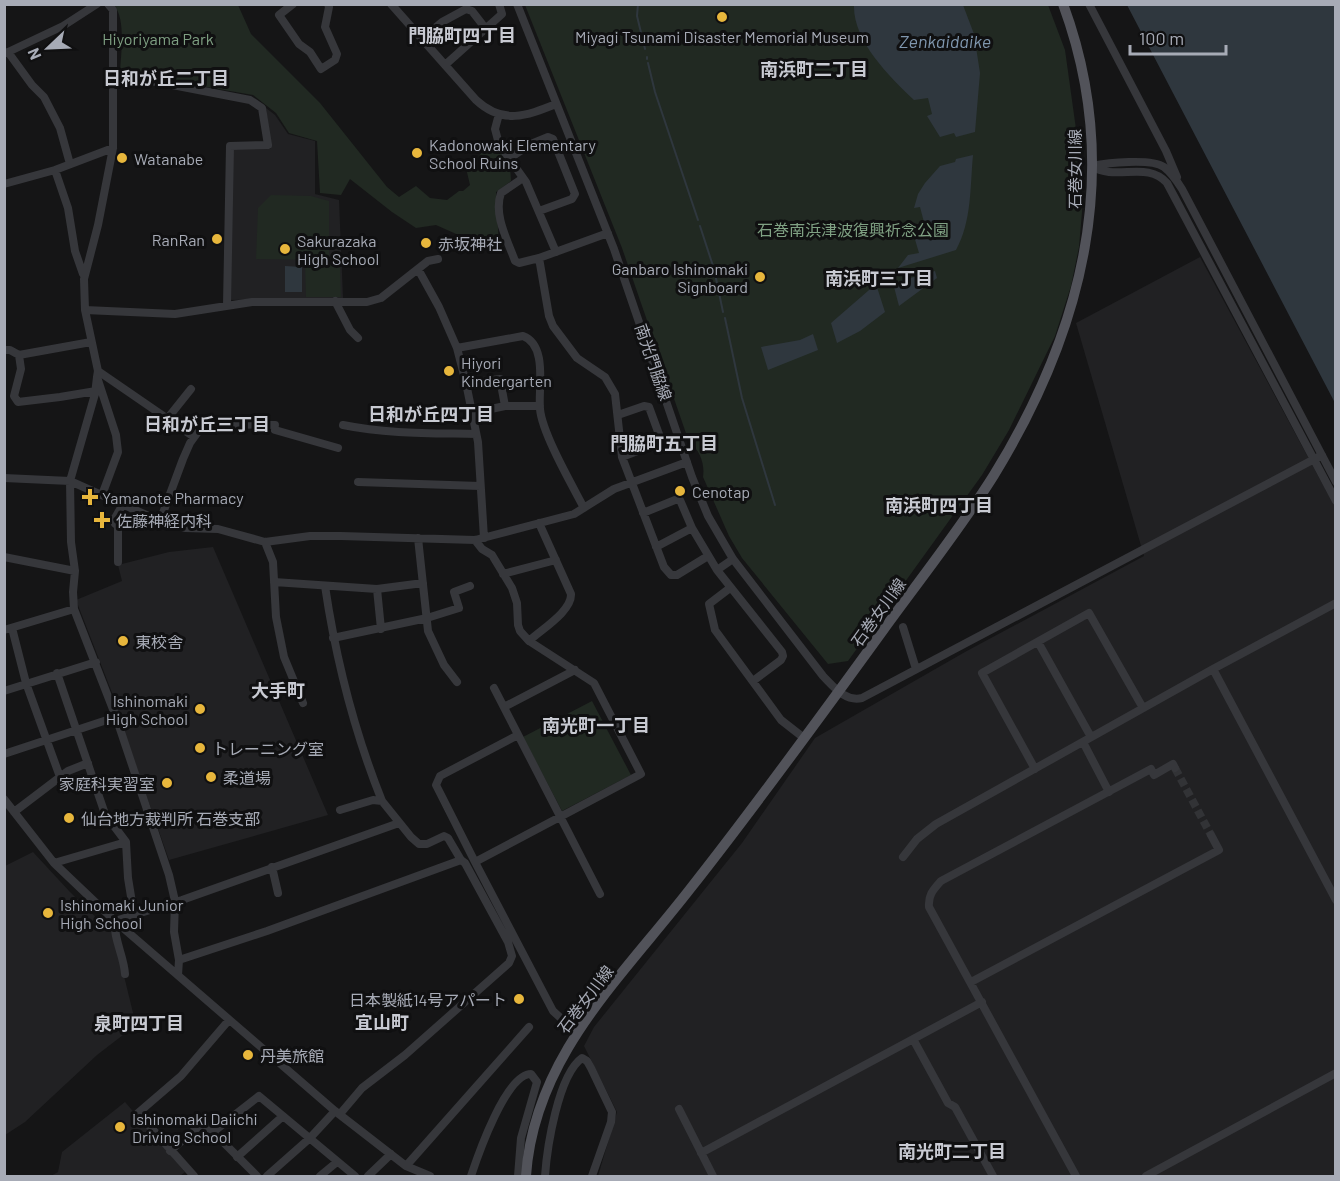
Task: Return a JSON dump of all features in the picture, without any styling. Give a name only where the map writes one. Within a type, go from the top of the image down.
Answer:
[{"type":"main road","name":"石巻女川線","points":[[526,1176],[532,1133],[539,1108],[552,1076],[576,1032],[690,890],[972,509],[1029,411],[1060,342],[1076,291],[1091,209],[1092,166],[1087,105],[1077,50],[1062,4]]},
{"type":"street","points":[[70,164],[60,128],[44,97],[6,53],[63,26],[97,4]]},
{"type":"street","points":[[84,279],[98,225],[113,148],[113,10],[108,4]]},
{"type":"street","points":[[290,5],[279,15],[321,69],[335,60],[337,54],[325,27],[330,8],[328,4]]},
{"type":"street","points":[[391,4],[481,104],[510,117],[529,114],[556,104]]},
{"type":"street","points":[[445,65],[502,14],[498,4]]},
{"type":"street","name":"南光門脇線","points":[[517,4],[608,232],[687,462],[708,516],[733,559],[823,676],[838,692]]},
{"type":"street","points":[[1089,4],[1166,151],[1182,189],[1318,457],[1335,501]]},
{"type":"street","points":[[422,39],[442,22],[466,9],[472,11],[486,30]]},
{"type":"street","points":[[114,76],[250,100],[262,108],[268,145],[230,146],[227,305]]},
{"type":"street","points":[[499,114],[495,136],[526,182],[556,252]]},
{"type":"street","points":[[510,158],[548,136],[553,140],[574,194],[572,199],[539,211]]},
{"type":"street","points":[[4,184],[55,170],[113,148]]},
{"type":"street","points":[[1092,166],[1159,165],[1173,175],[1182,189]]},
{"type":"street","points":[[1092,166],[1103,173],[1154,173],[1167,183],[1318,457],[1335,482]]},
{"type":"street","points":[[55,170],[68,208],[75,250],[84,279],[85,310],[97,374],[116,435],[118,452],[102,495]]},
{"type":"street","points":[[523,178],[501,193],[499,197],[500,220],[515,261],[519,263],[539,258],[608,232]]},
{"type":"street","points":[[539,258],[549,316],[554,326],[577,358],[605,377],[612,385],[622,457],[664,567],[671,575],[677,575],[708,556]]},
{"type":"street","points":[[85,310],[175,314],[252,302],[367,302],[381,298],[428,261],[438,259]]},
{"type":"street","points":[[418,270],[439,307],[457,348],[466,383],[476,434],[484,538]]},
{"type":"street","points":[[335,301],[350,330],[358,338]]},
{"type":"street","points":[[457,348],[523,336],[537,348],[540,411],[550,439],[584,508]]},
{"type":"street","points":[[4,350],[10,350],[19,355],[90,342]]},
{"type":"street","points":[[19,355],[21,369],[10,392],[18,402],[96,391]]},
{"type":"street","points":[[97,374],[96,391],[70,481],[71,542],[75,571],[74,609],[116,717],[169,875],[175,901],[174,932],[179,960],[177,975]]},
{"type":"street","points":[[97,374],[194,437]]},
{"type":"street","points":[[466,383],[500,379],[505,406]]},
{"type":"street","points":[[167,418],[191,389]]},
{"type":"street","points":[[472,413],[505,406],[540,406]]},
{"type":"street","points":[[618,416],[644,406],[649,407],[660,437],[658,443],[622,457]]},
{"type":"street","points":[[160,521],[183,459],[194,437],[209,424],[275,427],[338,448]]},
{"type":"street","points":[[343,425],[364,430],[392,432],[476,434]]},
{"type":"street","points":[[838,692],[851,699],[862,698],[1318,457]]},
{"type":"street","points":[[4,478],[70,481],[160,521],[185,528],[218,529],[265,542],[310,536],[475,540],[568,516],[614,489],[687,462]]},
{"type":"street","points":[[358,482],[480,486]]},
{"type":"street","points":[[643,513],[680,500],[692,528],[717,570],[782,652],[781,660],[753,681]]},
{"type":"street","points":[[118,562],[118,525],[115,524],[115,518],[123,504]]},
{"type":"street","points":[[529,641],[563,612],[571,600],[571,594],[539,523]]},
{"type":"street","points":[[656,547],[692,528]]},
{"type":"street","points":[[418,538],[428,632],[444,665],[457,682]]},
{"type":"street","points":[[475,540],[482,549],[492,555],[512,588],[517,603],[518,625],[529,641],[594,683],[641,774],[476,862]]},
{"type":"street","points":[[265,542],[273,562],[276,617],[284,657],[303,703]]},
{"type":"street","points":[[4,557],[75,571]]},
{"type":"street","points":[[717,570],[733,559]]},
{"type":"street","points":[[503,574],[556,560]]},
{"type":"street","points":[[274,582],[377,589],[423,583]]},
{"type":"street","points":[[325,586],[343,685],[364,757],[382,801],[419,844],[427,844],[444,836],[465,863],[553,1011],[576,1032]]},
{"type":"street","points":[[333,639],[427,618],[459,608],[454,591],[470,586]]},
{"type":"street","points":[[730,588],[709,604],[715,630],[781,720],[804,738]]},
{"type":"street","points":[[377,589],[381,628]]},
{"type":"street","points":[[903,857],[917,839],[936,824],[1335,603]]},
{"type":"street","points":[[60,777],[8,629],[74,609]]},
{"type":"street","points":[[1035,768],[982,673],[1089,613],[1143,708]]},
{"type":"street","points":[[903,627],[916,669]]},
{"type":"street","points":[[1038,642],[1091,737]]},
{"type":"street","points":[[4,691],[96,662]]},
{"type":"street","points":[[1213,669],[1335,900]]},
{"type":"street","points":[[504,707],[574,670]]},
{"type":"street","points":[[57,674],[105,813],[126,842],[128,879],[134,915]]},
{"type":"street","points":[[494,688],[600,894]]},
{"type":"street","points":[[4,754],[116,717]]},
{"type":"street","points":[[267,1176],[362,1088],[405,1055],[509,963],[512,956],[511,940],[476,862],[436,785],[440,776],[518,735]]},
{"type":"street","points":[[1083,742],[1109,792]]},
{"type":"street","points":[[14,812],[60,777],[88,762]]},
{"type":"street","points":[[1076,1176],[929,907],[928,899],[941,881],[1151,769],[1154,775],[1173,764],[1175,768]]},
{"type":"street","points":[[4,799],[54,863],[115,921],[337,1112],[406,1166],[429,1176]]},
{"type":"street","points":[[340,810],[373,800],[382,801]]},
{"type":"street","points":[[115,921],[399,823]]},
{"type":"street","points":[[971,982],[1219,850],[1211,835]]},
{"type":"street","points":[[54,863],[126,842]]},
{"type":"street","points":[[179,960],[267,931],[461,860]]},
{"type":"street","points":[[272,867],[278,893]]},
{"type":"street","points":[[115,921],[114,930],[124,960],[125,974]]},
{"type":"street","points":[[701,1153],[982,1002]]},
{"type":"street","points":[[195,1176],[138,1113],[181,1076],[229,1020]]},
{"type":"street","points":[[406,1166],[529,1027]]},
{"type":"street","points":[[913,1039],[948,1103],[955,1107],[993,1176]]},
{"type":"street","points":[[545,1176],[551,1130],[567,1080],[576,1063],[582,1058],[587,1061],[612,1112],[611,1122],[592,1176]]},
{"type":"street","points":[[1146,1176],[1335,1073]]},
{"type":"street","points":[[471,1176],[489,1129],[514,1084],[523,1075],[531,1074],[537,1082],[521,1138],[518,1176]]},
{"type":"street","points":[[213,1132],[259,1096],[355,1176]]},
{"type":"street","points":[[679,1109],[713,1176]]},
{"type":"street","points":[[237,1157],[283,1116]]},
{"type":"street","points":[[170,1151],[203,1123],[257,1176]]},
{"type":"street","points":[[368,1176],[391,1154]]},
{"type":"street","points":[[320,1176],[337,1162]]},
{"type":"shaded area","name":"Sakurazaka High School","points":[[266,108],[275,115],[288,134],[315,141],[315,194],[339,200],[343,298],[229,300],[232,148],[271,149]]},
{"type":"shaded area","points":[[1200,257],[1335,507],[1335,1176],[598,1176],[617,1112],[584,1046],[594,1027],[742,843],[815,738],[965,652],[1144,556],[1076,323]]},
{"type":"shaded area","name":"Ishinomaki High School","points":[[213,547],[328,815],[169,860],[118,715],[116,703],[76,600],[122,581],[118,565],[169,552]]},
{"type":"shaded area","points":[[33,852],[114,935],[136,1025],[97,1055],[25,1122],[5,1135],[5,866]]},
{"type":"shaded area","name":"Ishinomaki Daiichi Driving School","points":[[125,1102],[185,1172],[180,1176],[51,1176],[58,1172],[62,1152]]},
{"type":"green space","name":"Hiyoriyama Park","points":[[114,5],[238,5],[251,34],[320,103],[387,187],[399,197],[416,186],[430,198],[447,200],[459,191],[463,191],[470,185],[466,168],[493,142],[510,166],[511,181],[496,192],[499,247],[490,249],[436,225],[416,228],[350,179],[341,195],[320,193],[317,141],[289,133],[276,113],[253,95],[120,72],[121,27],[118,11]]},
{"type":"green space","name":"石巻南浜津波復興祈念公園","points":[[525,5],[1048,5],[1065,50],[1081,165],[1082,212],[1079,247],[1071,286],[1055,336],[1009,430],[982,475],[848,661],[828,664],[742,558],[729,536],[703,477],[701,458],[689,442],[622,248]]},
{"type":"green space","points":[[271,195],[311,196],[329,201],[329,260],[256,259],[258,208]]},
{"type":"green space","points":[[305,264],[340,264],[341,297],[306,297]]},
{"type":"green space","points":[[592,701],[631,775],[562,811],[523,737]]},
{"type":"water","name":"Zenkaidaike","points":[[854,5],[963,5],[974,34],[980,73],[975,132],[956,137],[954,133],[940,137],[927,116],[932,114],[928,98],[914,100],[884,69],[866,45],[859,32]]},
{"type":"water","points":[[1127,5],[1335,5],[1335,403]]},
{"type":"water","points":[[973,155],[968,216],[956,250],[898,268],[908,255],[919,253],[914,236],[911,236],[912,229],[925,226],[920,207],[914,208],[918,194],[925,183],[940,166]]},
{"type":"water","points":[[285,266],[302,267],[302,292],[285,292]]},
{"type":"water","points":[[935,271],[937,278],[899,306],[893,283]]},
{"type":"water","points":[[876,284],[885,312],[860,331],[837,343],[831,323]]},
{"type":"water","points":[[813,334],[818,350],[768,370],[761,347],[800,340]]},
{"type":"waterway","points":[[638,4],[637,16],[645,49]]},
{"type":"waterway","points":[[648,63],[655,92],[698,220]]},
{"type":"waterway","points":[[700,226],[714,269],[723,312]]},
{"type":"waterway","points":[[725,318],[742,398],[775,505]]},
{"type":"tunnel","points":[[1175,768],[1211,835]]},
{"type":"place","name":"Miyagi Tsunami Disaster Memorial Museum","points":[[722,17]]},
{"type":"place","name":"Kadonowaki Elementary School Ruins","points":[[417,153]]},
{"type":"place","name":"Watanabe","points":[[122,158]]},
{"type":"place","name":"RanRan","points":[[217,239]]},
{"type":"place","name":"赤坂神社","points":[[426,243]]},
{"type":"place","name":"Sakurazaka High School","points":[[285,249]]},
{"type":"place","name":"Ganbaro Ishinomaki Signboard","points":[[760,277]]},
{"type":"place","name":"Hiyori Kindergarten","points":[[449,371]]},
{"type":"place","name":"Cenotap","points":[[680,491]]},
{"type":"place","name":"Yamanote Pharmacy","points":[[90,497]]},
{"type":"place","name":"佐藤神経内科","points":[[102,520]]},
{"type":"place","name":"東校舎","points":[[123,641]]},
{"type":"place","name":"Ishinomaki High School","points":[[200,709]]},
{"type":"place","name":"トレーニング室","points":[[200,748]]},
{"type":"place","name":"柔道場","points":[[211,777]]},
{"type":"place","name":"家庭科実習室","points":[[167,783]]},
{"type":"place","name":"仙台地方裁判所 石巻支部","points":[[69,818]]},
{"type":"place","name":"Ishinomaki Junior High School","points":[[48,913]]},
{"type":"place","name":"日本製紙14号アパート","points":[[519,999]]},
{"type":"place","name":"丹美旅館","points":[[248,1055]]},
{"type":"place","name":"Ishinomaki Daiichi Driving School","points":[[120,1127]]},
{"type":"district","name":"門脇町四丁目","points":[[462,35]]},
{"type":"district","name":"南浜町二丁目","points":[[814,69]]},
{"type":"district","name":"日和が丘二丁目","points":[[166,78]]},
{"type":"district","name":"南浜町三丁目","points":[[879,278]]},
{"type":"district","name":"日和が丘四丁目","points":[[431,414]]},
{"type":"district","name":"日和が丘三丁目","points":[[207,424]]},
{"type":"district","name":"門脇町五丁目","points":[[664,443]]},
{"type":"district","name":"南浜町四丁目","points":[[939,505]]},
{"type":"district","name":"大手町","points":[[278,690]]},
{"type":"district","name":"南光町一丁目","points":[[596,725]]},
{"type":"district","name":"宜山町","points":[[382,1022]]},
{"type":"district","name":"泉町四丁目","points":[[139,1023]]},
{"type":"district","name":"南光町二丁目","points":[[952,1151]]}]
